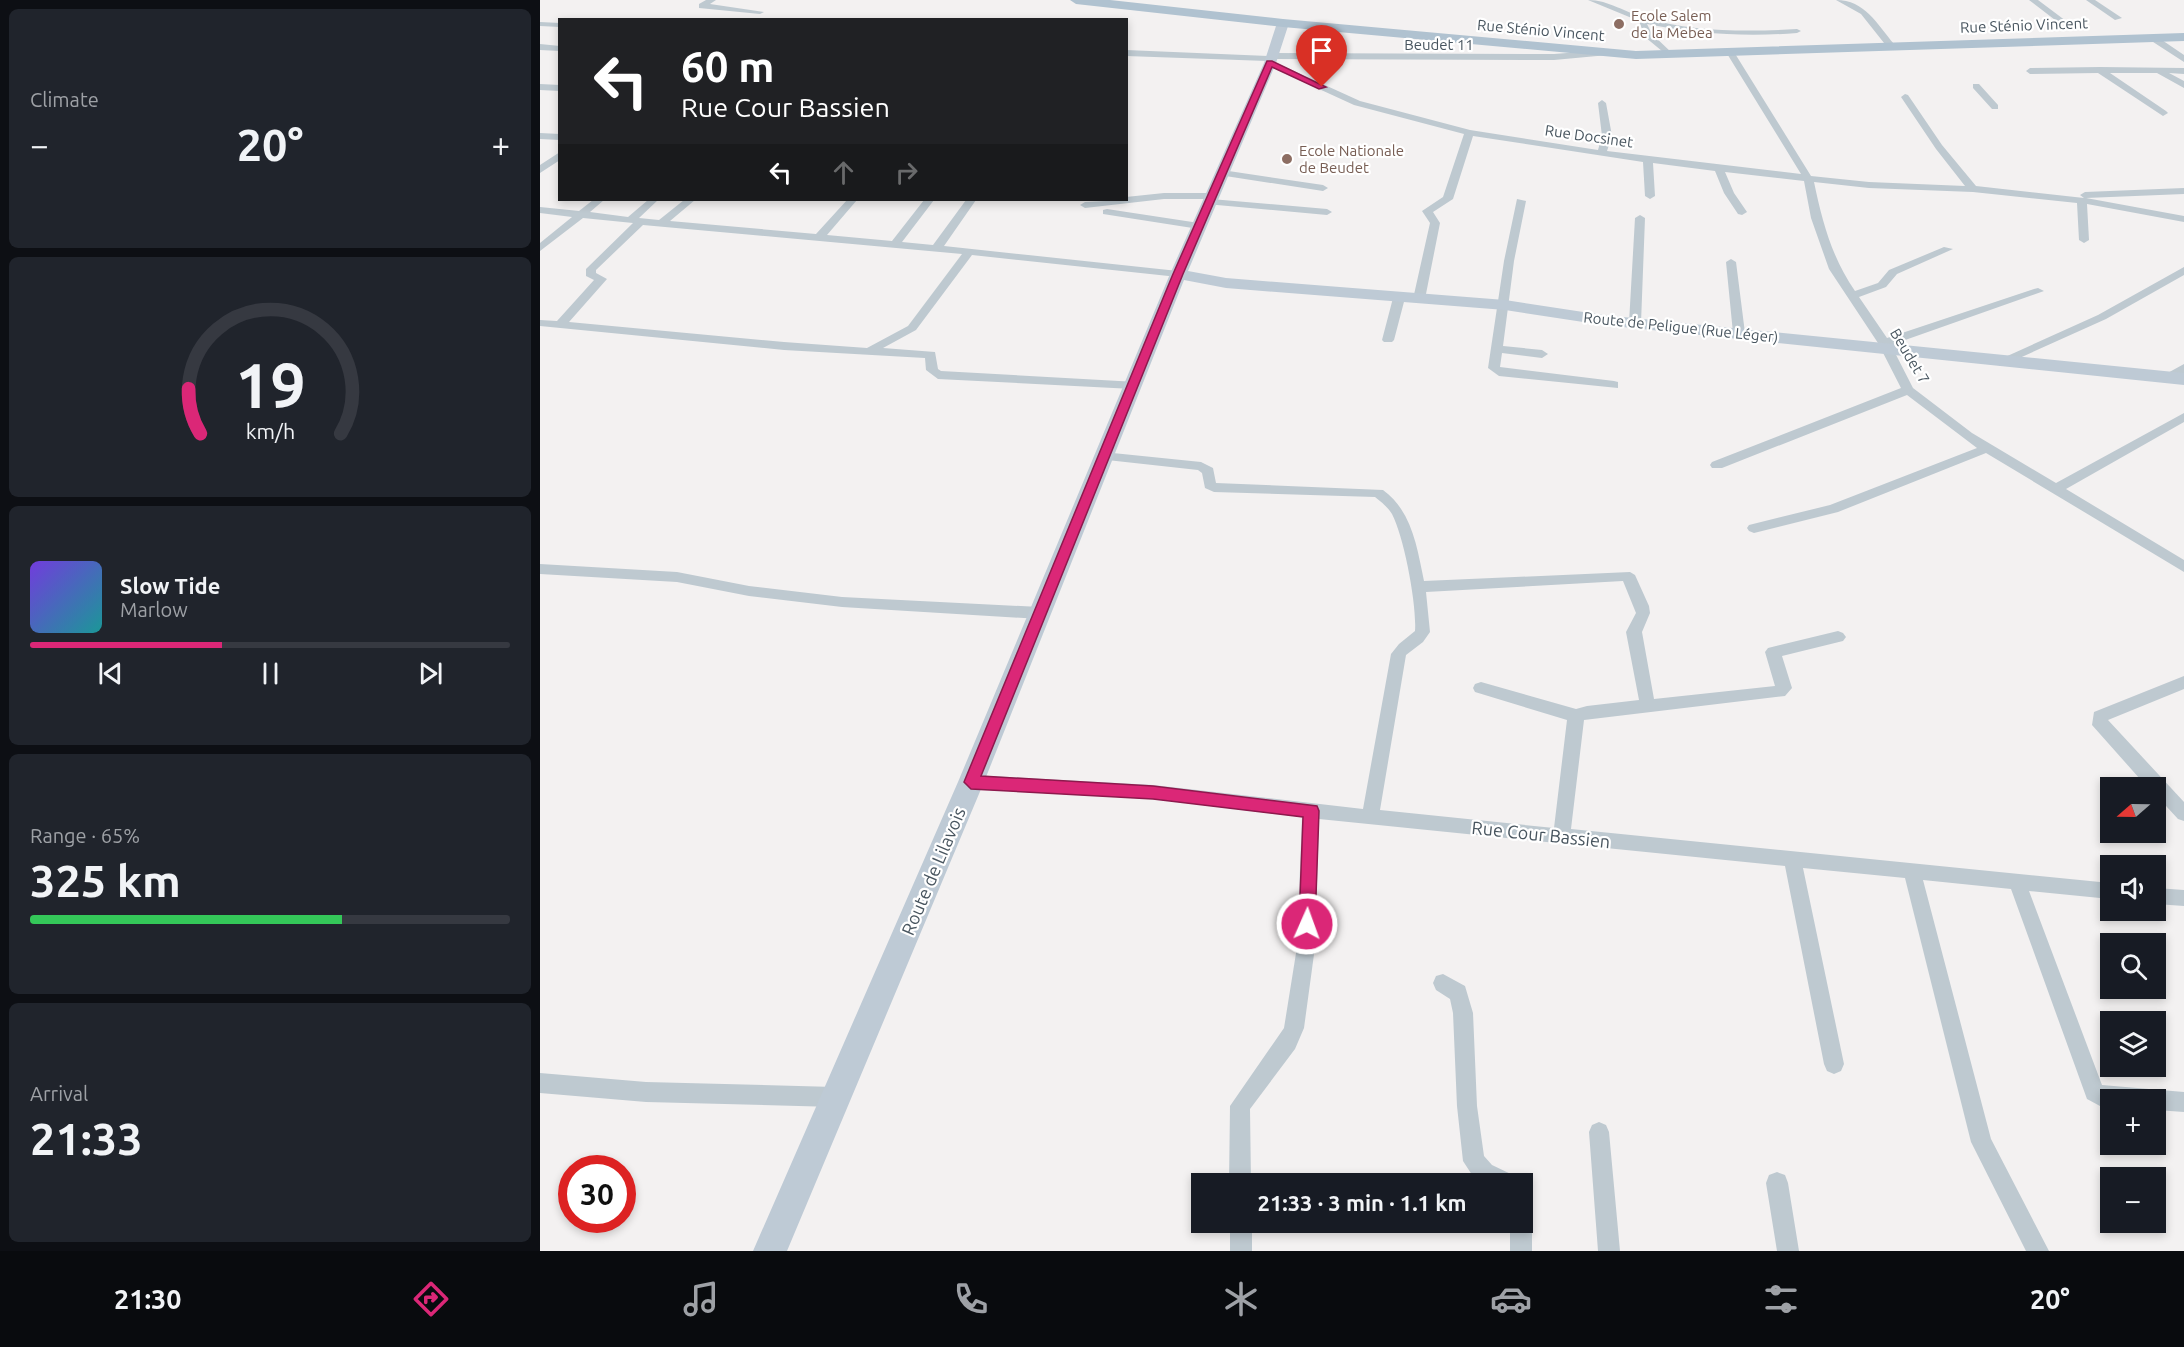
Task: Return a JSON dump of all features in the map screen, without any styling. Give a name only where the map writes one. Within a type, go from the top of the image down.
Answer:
[{"type":"main road","name":"Rue Sténio Vincent","points":[[1076,0],[1284,23],[1606,53],[1730,52],[2184,37]]},
{"type":"main road","name":"Route de Lilavois","points":[[770,1251],[971,782],[1178,274],[1271,59],[1284,23]]},
{"type":"main road","name":"Route de Peligue (Rue Léger)","points":[[1178,274],[1226,283],[1505,305],[1635,323],[1885,346],[2000,362],[2176,379]]},
{"type":"street","points":[[712,0],[702,6],[760,12]]},
{"type":"street","points":[[1592,0],[1642,20],[1675,27],[1749,34],[1797,31]]},
{"type":"street","points":[[1840,0],[1855,5],[1870,16],[1872,25],[1891,46]]},
{"type":"street","points":[[2033,0],[2062,21]]},
{"type":"street","points":[[2090,0],[2118,18]]},
{"type":"street","points":[[1642,20],[1648,35],[1668,53]]},
{"type":"street","points":[[541,25],[558,25]]},
{"type":"street","points":[[2153,38],[2184,59]]},
{"type":"street","points":[[540,47],[558,49]]},
{"type":"street","name":"Beudet 7","points":[[1730,52],[1808,177],[1816,218],[1834,269],[1885,346],[1908,390],[1967,436],[2184,567]]},
{"type":"street","name":"Beudet 11","points":[[1128,53],[1271,59],[1554,57],[1606,53]]},
{"type":"street","name":"Rue Docsinet","points":[[1271,59],[1357,104],[1469,134],[1719,168],[1916,189],[1973,189],[2057,198]]},
{"type":"street","points":[[2100,70],[2163,113]]},
{"type":"street","points":[[2030,71],[2184,71]]},
{"type":"street","points":[[2159,71],[2184,85]]},
{"type":"street","points":[[1976,86],[1995,107]]},
{"type":"street","points":[[540,87],[558,88]]},
{"type":"street","points":[[1905,97],[1939,147],[1973,189]]},
{"type":"street","points":[[1602,104],[1607,136],[1602,153]]},
{"type":"street","points":[[1419,299],[1436,223],[1427,211],[1448,199],[1469,134]]},
{"type":"street","points":[[540,136],[558,137]]},
{"type":"street","points":[[543,166],[558,156]]},
{"type":"street","points":[[1648,160],[1650,196]]},
{"type":"street","points":[[1719,168],[1730,193],[1742,212]]},
{"type":"street","points":[[1222,173],[1323,188]]},
{"type":"street","points":[[2057,198],[2127,192],[2184,191]]},
{"type":"street","points":[[1128,200],[1164,196],[1327,212]]},
{"type":"street","points":[[2057,198],[2184,219]]},
{"type":"street","points":[[540,248],[598,201]]},
{"type":"street","points":[[560,325],[601,279],[590,274],[591,269],[652,201]]},
{"type":"street","points":[[663,222],[689,201]]},
{"type":"street","points":[[819,237],[851,201]]},
{"type":"street","points":[[895,244],[928,201]]},
{"type":"street","points":[[936,249],[970,201]]},
{"type":"street","points":[[1085,205],[1120,201]]},
{"type":"street","points":[[1521,201],[1509,261],[1505,305],[1494,368],[1499,372],[1614,385]]},
{"type":"street","points":[[2082,201],[2084,240]]},
{"type":"street","points":[[540,210],[729,231],[895,244],[1178,274]]},
{"type":"street","points":[[1107,212],[1199,226]]},
{"type":"street","points":[[1635,323],[1640,218]]},
{"type":"street","points":[[1852,296],[1882,285],[1893,272],[1948,249]]},
{"type":"street","points":[[871,350],[912,328],[968,253]]},
{"type":"street","points":[[1731,262],[1739,333]]},
{"type":"street","points":[[2000,362],[2102,317],[2184,270]]},
{"type":"street","points":[[1885,346],[2038,291]]},
{"type":"street","points":[[1388,340],[1399,298]]},
{"type":"street","points":[[540,323],[784,346],[931,355],[932,370],[938,375],[1133,385]]},
{"type":"street","points":[[1498,349],[1542,354]]},
{"type":"street","points":[[2176,379],[2184,368]]},
{"type":"street","points":[[1717,465],[1908,390]]},
{"type":"street","points":[[2056,489],[2184,417]]},
{"type":"street","points":[[1754,528],[1833,509],[1988,448]]},
{"type":"street","points":[[1103,456],[1201,466],[1208,471],[1210,485],[1214,487],[1378,493],[1398,512],[1418,587],[1423,628],[1420,635],[1404,645],[1399,654],[1370,817]]},
{"type":"street","points":[[540,569],[677,577],[749,591],[842,602],[1040,613]]},
{"type":"street","points":[[1418,587],[1626,576],[1630,579],[1642,606],[1643,613],[1634,632],[1648,707]]},
{"type":"street","points":[[1481,688],[1576,716],[1587,712],[1779,692],[1784,688],[1773,652],[1838,637]]},
{"type":"street","points":[[2184,682],[2108,712],[2100,717],[2100,725],[2184,814]]},
{"type":"street","points":[[1562,836],[1576,716]]},
{"type":"street","name":"Rue Cour Bassien","points":[[971,782],[1153,792],[1311,811],[2100,890]]},
{"type":"street","points":[[1240,1173],[1240,1106],[1288,1041],[1294,1028],[1306,947],[1311,811]]},
{"type":"street","points":[[1792,860],[1834,1064]]},
{"type":"street","points":[[1912,872],[1981,1142],[2038,1251]]},
{"type":"street","points":[[2017,882],[2094,1092],[2100,1096]]},
{"type":"street","points":[[2166,897],[2184,898]]},
{"type":"street","points":[[1443,983],[1458,993],[1463,1013],[1467,1106],[1474,1161],[1484,1173]]},
{"type":"street","points":[[540,1083],[646,1092],[835,1097]]},
{"type":"street","points":[[2166,1101],[2184,1102]]},
{"type":"street","points":[[1599,1132],[1609,1251]]},
{"type":"street","points":[[1777,1183],[1788,1251]]},
{"type":"street","points":[[1240,1233],[1241,1251]]},
{"type":"street","points":[[1521,1233],[1521,1251]]},
{"type":"place","name":"Ecole Salem de la Mebea","points":[[1619,24]]},
{"type":"place","name":"Ecole Nationale de Beudet","points":[[1287,159]]},
{"type":"route","points":[[1307,924],[1311,811],[1153,792],[971,782],[1178,274],[1270,63],[1322,87]]}]
